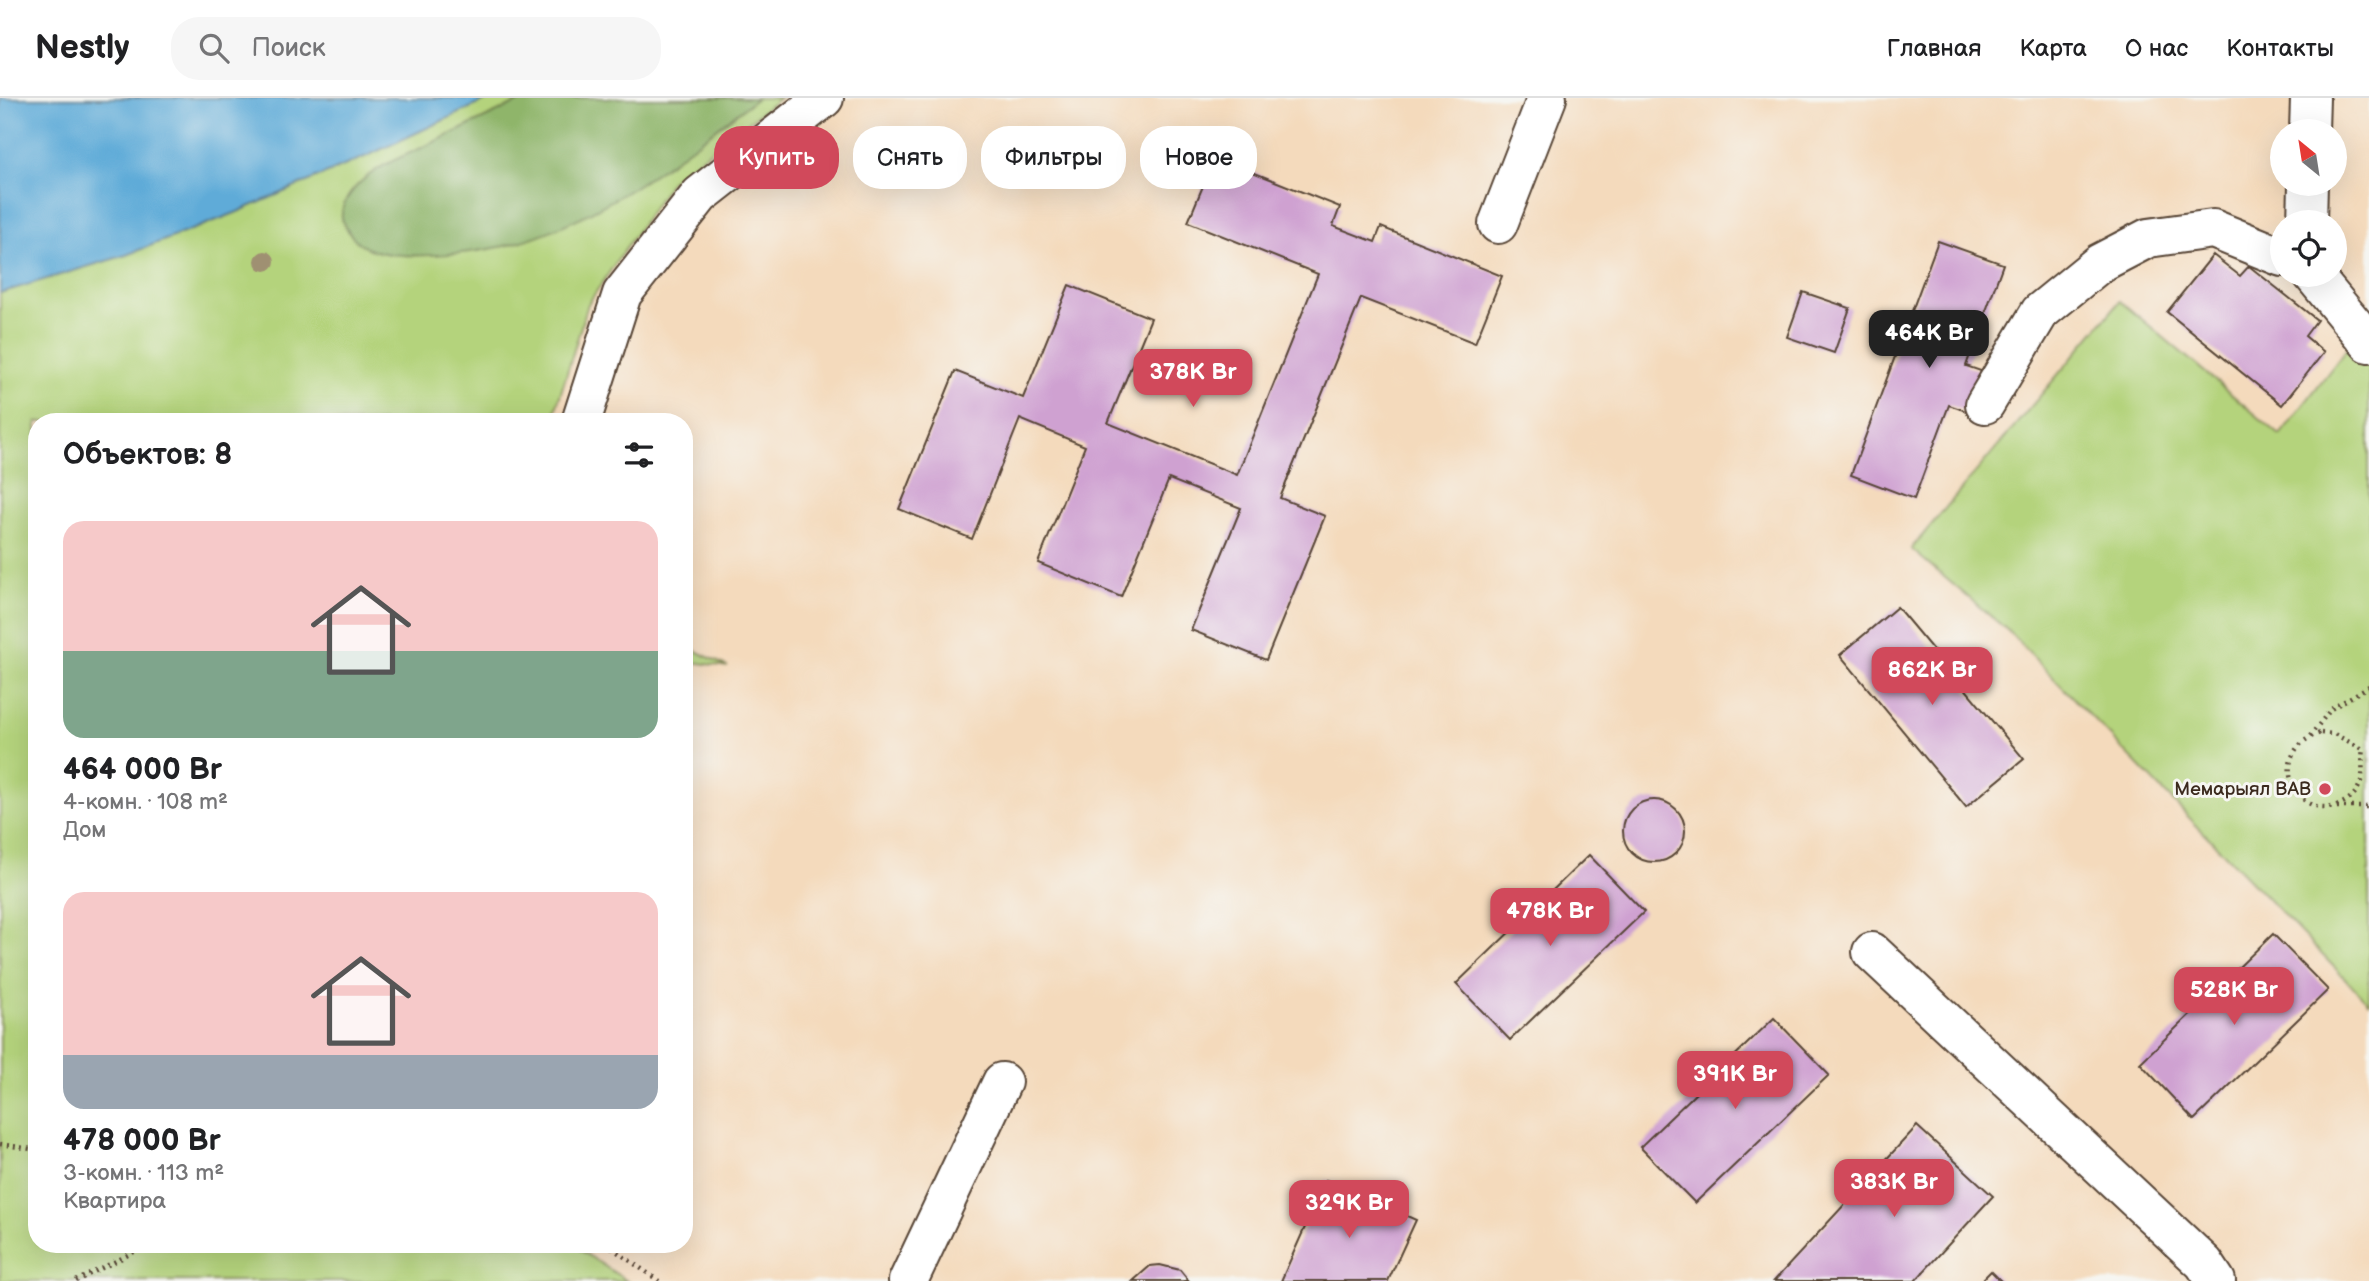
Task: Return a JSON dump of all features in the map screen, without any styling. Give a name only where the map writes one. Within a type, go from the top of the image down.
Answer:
[{"type":"street","points":[[584,413],[622,294],[700,195],[824,98]]},
{"type":"street","points":[[1498,224],[1546,98]]},
{"type":"street","points":[[2309,119],[2310,98]]},
{"type":"street","points":[[1985,404],[2040,312],[2100,263],[2148,238],[2213,229],[2270,252]]},
{"type":"street","points":[[2323,287],[2369,343]]},
{"type":"street","points":[[1872,951],[2204,1263],[2216,1281]]},
{"type":"street","points":[[908,1281],[1002,1082]]},
{"type":"path","points":[[2309,737],[2331,709],[2369,686]]},
{"type":"path","points":[[2363,749],[2334,734],[2322,733],[2309,737],[2300,743],[2293,753],[2289,764],[2289,777],[2300,797],[2310,804],[2321,808],[2369,807]]},
{"type":"path","points":[[2363,749],[2369,745]]},
{"type":"path","points":[[2333,807],[2355,794],[2361,783],[2363,749]]},
{"type":"path","points":[[0,1144],[28,1149]]},
{"type":"path","points":[[76,1281],[132,1253]]},
{"type":"path","points":[[619,1253],[659,1281]]},
{"type":"green space","points":[[491,98],[780,98],[743,126],[714,126],[714,148],[671,181],[588,304],[555,413],[28,413],[28,1253],[585,1253],[627,1281],[0,1281],[0,293],[126,255],[235,213]]},
{"type":"green space","points":[[527,98],[757,98],[720,126],[714,126],[714,130],[645,180],[586,215],[555,229],[507,245],[445,254],[384,253],[359,243],[350,234],[342,218],[343,208],[353,190],[379,169]]},
{"type":"green space","points":[[2120,301],[2280,435],[2369,320],[2369,1003],[2007,630],[1911,549]]},
{"type":"green space","points":[[693,650],[728,667],[693,662]]},
{"type":"water","points":[[0,98],[491,98],[235,213],[126,255],[0,293]]},
{"type":"building","points":[[1257,174],[1340,207],[1333,226],[1375,242],[1381,227],[1502,276],[1475,343],[1361,298],[1280,498],[1325,516],[1266,660],[1191,630],[1241,508],[1169,479],[1121,597],[1038,563],[1085,446],[1020,419],[972,539],[899,509],[955,371],[1023,398],[1069,285],[1151,318],[1108,423],[1237,475],[1318,274],[1188,222],[1202,189],[1257,189]]},
{"type":"building","points":[[1938,241],[2003,264],[1966,366],[1981,371],[1966,411],[1949,405],[1914,499],[1851,475]]},
{"type":"building","points":[[2213,255],[2240,276],[2249,266],[2270,283],[2270,287],[2275,287],[2317,320],[2305,336],[2324,352],[2282,405],[2167,312]]},
{"type":"building","points":[[1803,292],[1850,308],[1834,353],[1787,337]]},
{"type":"building","points":[[1897,607],[2024,759],[1966,807],[1840,655]]},
{"type":"building","points":[[1654,800],[1676,809],[1685,831],[1676,853],[1654,862],[1632,853],[1623,831],[1632,809]]},
{"type":"building","points":[[1589,855],[1644,912],[1510,1040],[1456,984]]},
{"type":"building","points":[[2273,934],[2328,990],[2194,1120],[2140,1063]]},
{"type":"building","points":[[1774,1018],[1829,1075],[1695,1203],[1640,1147]]},
{"type":"building","points":[[1917,1126],[1993,1196],[1915,1281],[1774,1281]]},
{"type":"building","points":[[1326,1180],[1416,1220],[1388,1281],[1281,1281]]},
{"type":"building","points":[[1160,1265],[1180,1270],[1189,1281],[1133,1281],[1150,1266]]},
{"type":"building","points":[[1991,1271],[2001,1281],[1981,1281]]},
{"type":"place","name":"Мемарыял ВАВ","points":[[2325,789]]}]
